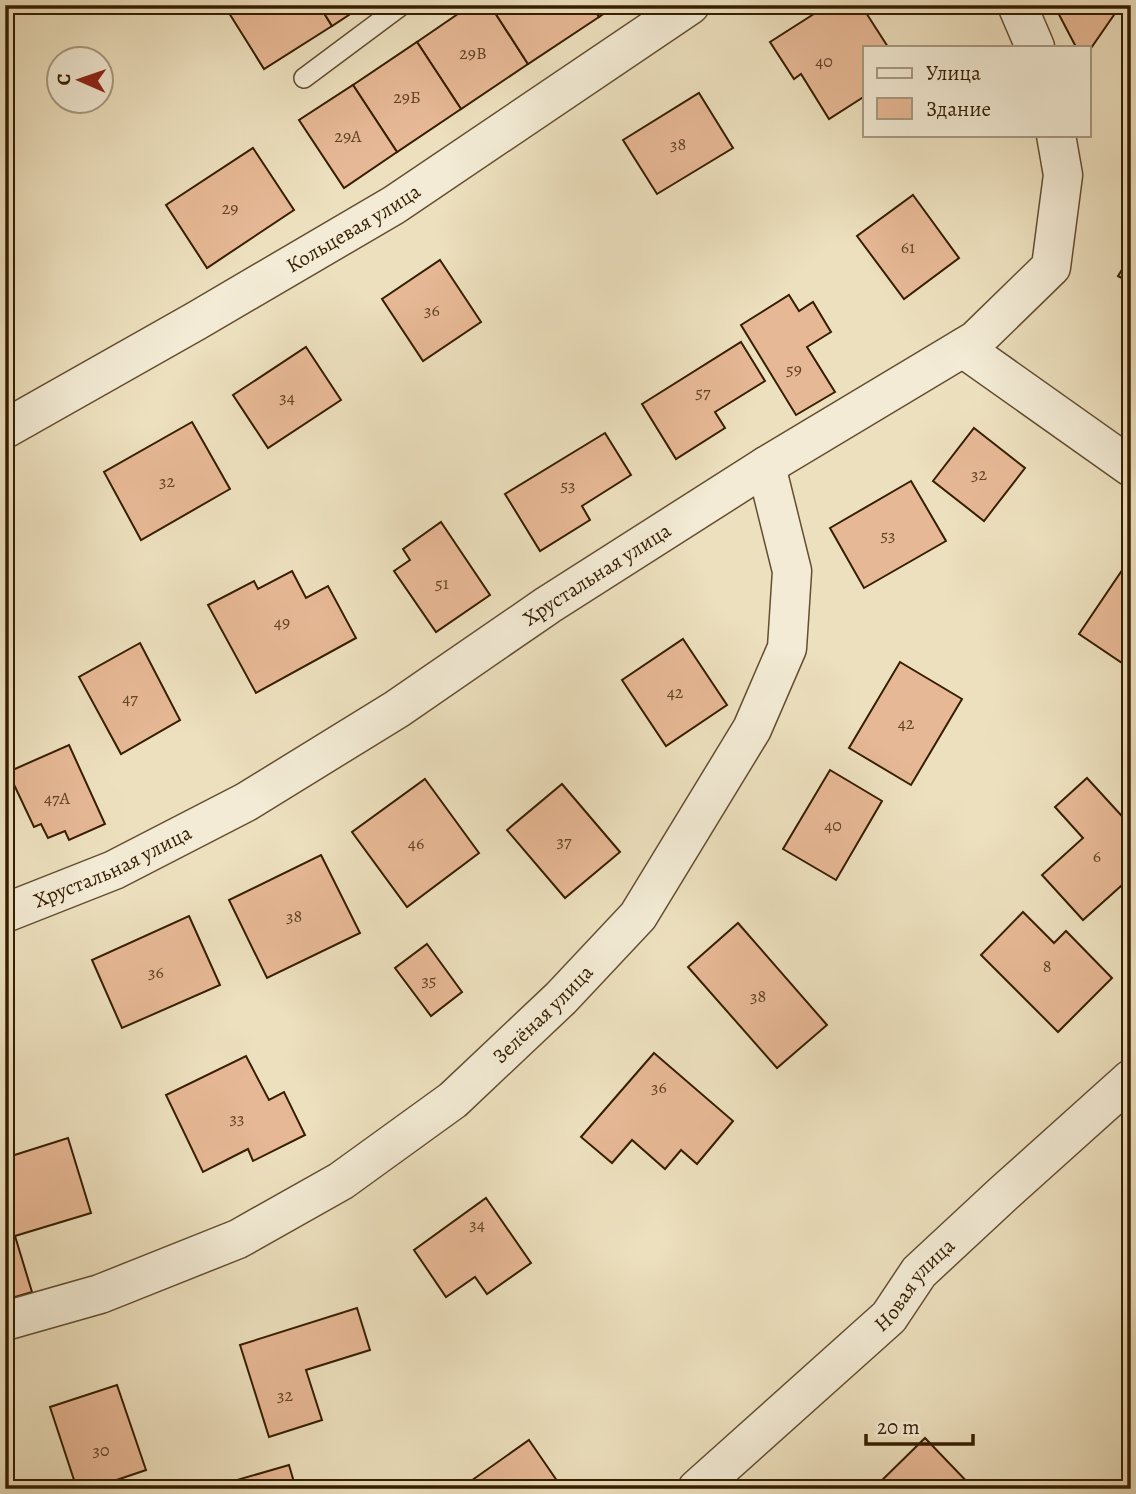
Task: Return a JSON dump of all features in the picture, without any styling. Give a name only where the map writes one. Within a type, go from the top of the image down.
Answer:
[{"type":"street","name":"Кольцевая улица","points":[[5,429],[394,205],[690,5]]},
{"type":"street","points":[[1017,5],[1035,46]]},
{"type":"street","name":"Хрустальная улица","points":[[5,913],[114,870],[246,802],[397,709],[548,605],[766,466],[976,340],[1051,267],[1063,175],[1056,136]]},
{"type":"street","points":[[963,348],[1131,467]]},
{"type":"street","name":"Зелёная улица","points":[[5,1321],[100,1294],[238,1239],[341,1181],[453,1100],[561,998],[638,916],[752,729],[787,648],[792,571],[766,466]]},
{"type":"street","name":"Новая улица","points":[[697,1489],[889,1317],[919,1272],[1131,1079]]},
{"type":"lane","points":[[304,78],[401,5]]},
{"type":"building","points":[[224,5],[319,5],[332,26],[264,69]]},
{"type":"building","points":[[319,5],[364,5],[332,26]]},
{"type":"building","points":[[471,5],[490,5],[528,64],[461,109],[417,42]]},
{"type":"building","points":[[490,5],[592,5],[599,17],[528,64]]},
{"type":"building","points":[[592,5],[616,5],[599,17]]},
{"type":"building","points":[[828,5],[861,5],[887,46],[863,46],[863,97],[829,119],[801,74],[794,79],[770,42]]},
{"type":"building","points":[[1054,5],[1096,5],[1116,12],[1090,50],[1090,46],[1075,46]]},
{"type":"building","points":[[417,42],[461,109],[397,152],[353,85]]},
{"type":"building","points":[[353,85],[397,152],[344,188],[299,120]]},
{"type":"building","points":[[699,93],[733,148],[657,194],[623,140]]},
{"type":"building","points":[[253,148],[294,210],[207,268],[166,205]]},
{"type":"building","points":[[913,195],[959,258],[904,299],[857,236]]},
{"type":"building","points":[[1131,255],[1131,283],[1118,276]]},
{"type":"building","points":[[440,260],[481,322],[423,361],[382,299]]},
{"type":"building","points":[[789,295],[799,311],[813,302],[831,332],[807,347],[835,392],[796,415],[741,325]]},
{"type":"building","points":[[741,342],[765,381],[715,412],[725,428],[676,459],[642,404]]},
{"type":"building","points":[[306,347],[341,400],[268,448],[233,395]]},
{"type":"building","points":[[192,422],[230,489],[141,540],[104,472]]},
{"type":"building","points":[[974,428],[1025,468],[984,521],[933,481]]},
{"type":"building","points":[[605,433],[631,475],[582,506],[590,520],[540,551],[505,494]]},
{"type":"building","points":[[911,481],[946,541],[864,588],[830,528]]},
{"type":"building","points":[[441,522],[490,595],[436,632],[394,571],[410,560],[403,549]]},
{"type":"building","points":[[1131,557],[1131,669],[1079,634]]},
{"type":"building","points":[[292,571],[306,598],[328,586],[356,638],[256,693],[208,605],[254,581],[258,589]]},
{"type":"building","points":[[683,639],[727,705],[666,746],[622,680]]},
{"type":"building","points":[[140,643],[180,720],[121,754],[79,677]]},
{"type":"building","points":[[900,662],[962,699],[911,785],[849,748]]},
{"type":"building","points":[[69,745],[105,824],[69,840],[65,831],[48,838],[41,824],[34,827],[8,772]]},
{"type":"building","points":[[830,770],[882,801],[836,880],[783,849]]},
{"type":"building","points":[[1087,778],[1131,826],[1131,877],[1083,920],[1042,875],[1083,838],[1055,807]]},
{"type":"building","points":[[425,779],[479,853],[407,907],[352,832]]},
{"type":"building","points":[[562,784],[620,852],[565,898],[507,830]]},
{"type":"building","points":[[321,855],[360,933],[267,978],[229,900]]},
{"type":"building","points":[[1023,912],[1054,943],[1066,931],[1112,978],[1058,1032],[981,955]]},
{"type":"building","points":[[189,916],[220,985],[122,1028],[92,960]]},
{"type":"building","points":[[738,923],[827,1025],[777,1068],[688,967]]},
{"type":"building","points":[[427,944],[462,992],[431,1016],[395,968]]},
{"type":"building","points":[[654,1053],[733,1121],[697,1164],[681,1150],[665,1169],[632,1140],[612,1163],[581,1137]]},
{"type":"building","points":[[246,1056],[269,1100],[284,1092],[305,1135],[253,1161],[248,1149],[203,1172],[166,1095]]},
{"type":"building","points":[[68,1138],[91,1213],[15,1236],[32,1292],[5,1300],[5,1158]]},
{"type":"building","points":[[486,1198],[531,1263],[487,1294],[475,1277],[446,1297],[414,1250]]},
{"type":"building","points":[[357,1308],[370,1350],[306,1370],[322,1420],[269,1437],[240,1345]]},
{"type":"building","points":[[117,1385],[146,1470],[90,1489],[77,1489],[50,1407]]},
{"type":"building","points":[[925,1438],[974,1489],[873,1489]]},
{"type":"building","points":[[529,1440],[562,1488],[471,1489],[468,1483]]},
{"type":"building","points":[[289,1465],[296,1489],[206,1489]]}]
